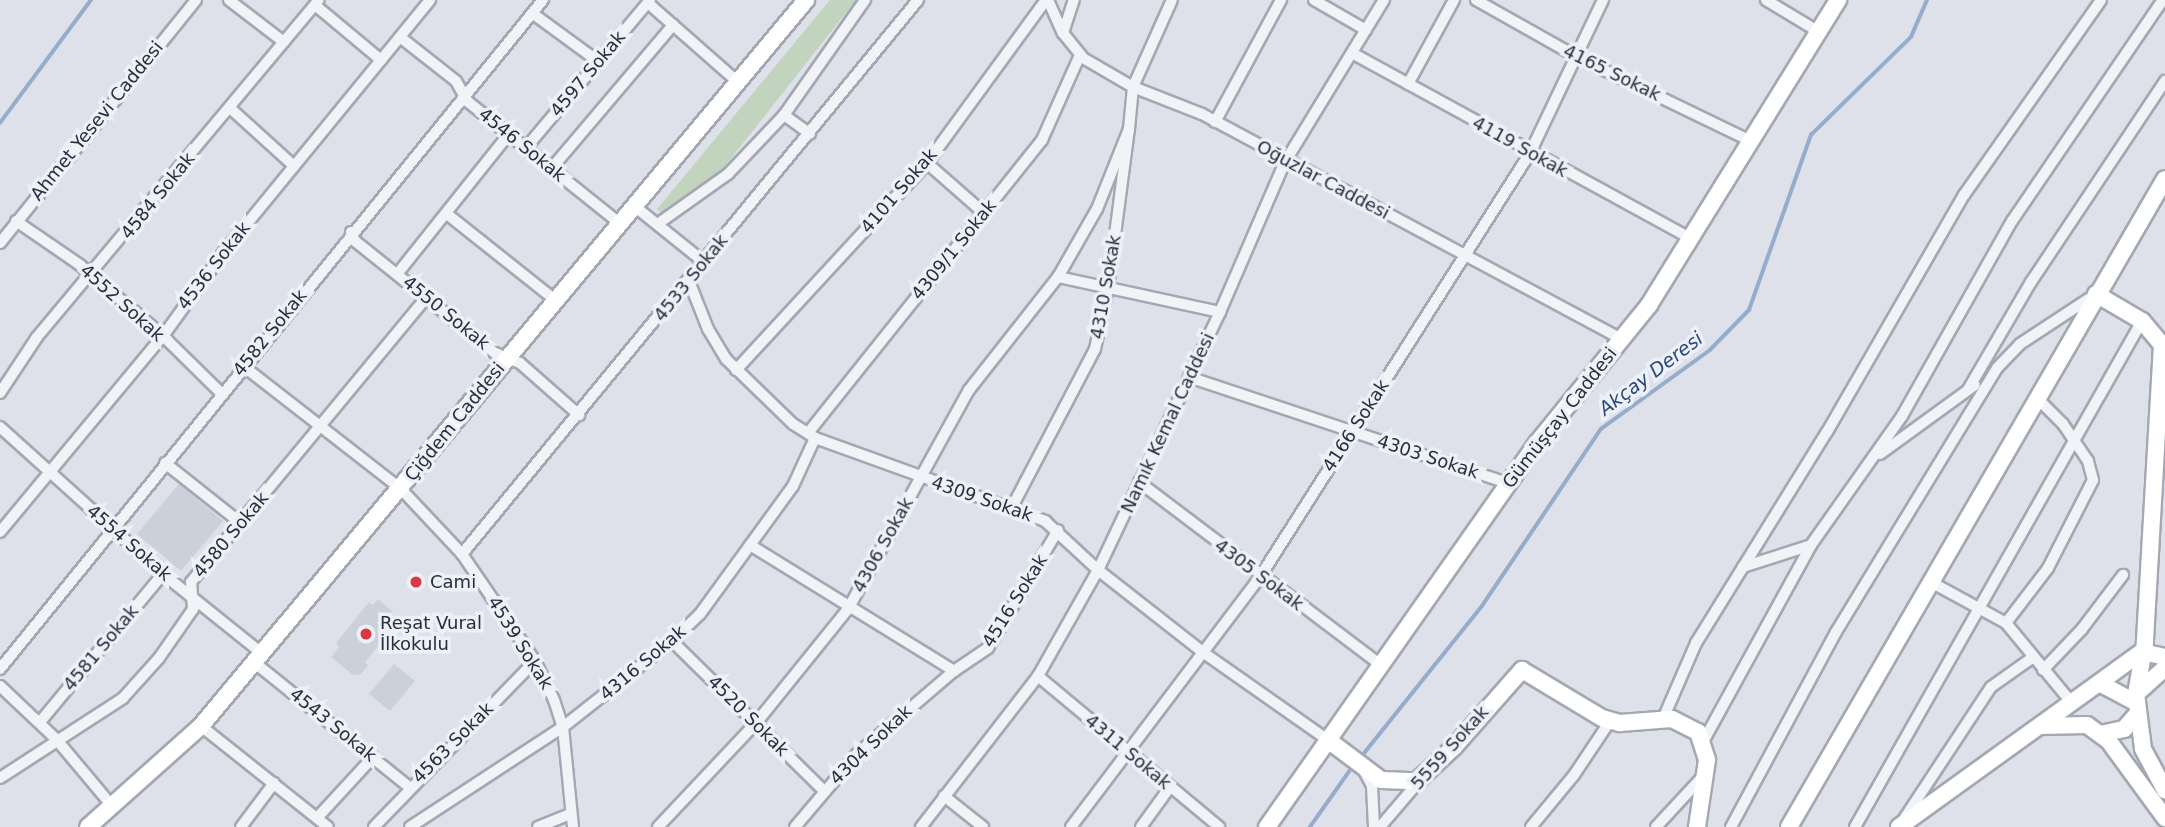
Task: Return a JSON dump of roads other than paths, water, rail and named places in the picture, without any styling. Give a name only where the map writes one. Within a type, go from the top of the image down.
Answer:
[{"type":"street","name":"Ahmet Yesevi Caddesi","points":[[0,243],[197,0]]},
{"type":"street","points":[[229,0],[284,42]]},
{"type":"street","name":"4536 Sokak","points":[[0,533],[163,336],[294,166],[430,0]]},
{"type":"street","name":"4582 Sokak","points":[[0,669],[351,232],[543,0]]},
{"type":"street","points":[[659,223],[728,174],[784,115],[865,0]]},
{"type":"street","name":"4533 Sokak","points":[[462,554],[918,0]]},
{"type":"street","name":"Oğuzlar Caddesi","points":[[1047,0],[1063,33],[1080,55],[1133,87],[1215,122],[1285,162],[1467,255],[1622,339]]},
{"type":"street","name":"4101 Sokak","points":[[736,370],[926,163],[1047,0]]},
{"type":"street","points":[[1063,33],[1074,0]]},
{"type":"street","name":"4310 Sokak","points":[[1012,509],[1095,349],[1108,288],[1133,87],[1172,0]]},
{"type":"street","points":[[1215,122],[1282,0]]},
{"type":"street","points":[[1314,0],[1366,30]]},
{"type":"street","name":"Namık Kemal Caddesi","points":[[921,827],[1038,676],[1098,570],[1220,312],[1285,162],[1384,0]]},
{"type":"street","points":[[1408,84],[1454,0]]},
{"type":"street","name":"4165 Sokak","points":[[1476,0],[1577,57],[1751,141]]},
{"type":"street","name":"4166 Sokak","points":[[1070,827],[1260,577],[1530,153],[1603,0]]},
{"type":"street","points":[[1766,0],[1819,32]]},
{"type":"street","name":"Gümüşçay Caddesi","points":[[1267,827],[1508,483],[1622,339],[1690,238],[1838,0]]},
{"type":"street","points":[[1663,719],[1696,643],[1964,195],[2101,0]]},
{"type":"street","points":[[1697,827],[1706,773],[1704,740],[1811,545],[1872,460],[2011,221],[2163,0]]},
{"type":"street","points":[[317,2],[381,60]]},
{"type":"street","name":"4584 Sokak","points":[[0,393],[37,337],[91,277],[317,2]]},
{"type":"street","points":[[649,2],[738,82]]},
{"type":"street","name":"4597 Sokak","points":[[526,149],[649,2]]},
{"type":"street","name":"Çiğdem Caddesi","points":[[92,826],[201,726],[259,659],[618,222],[738,82],[798,3]]},
{"type":"street","points":[[532,13],[598,62]]},
{"type":"street","name":"4597 Sokak","points":[[551,169],[673,25]]},
{"type":"street","name":"4546 Sokak","points":[[400,37],[465,92],[467,101],[618,222]]},
{"type":"street","name":"4119 Sokak","points":[[1352,52],[1530,153],[1690,238]]},
{"type":"street","name":"4309/1 Sokak","points":[[811,436],[1042,140],[1080,55]]},
{"type":"street","points":[[1969,388],[2031,282],[2165,80]]},
{"type":"street","points":[[230,108],[294,166]]},
{"type":"street","points":[[784,115],[810,134]]},
{"type":"street","name":"4310 Sokak","points":[[1058,277],[1097,209],[1129,129]]},
{"type":"street","points":[[398,274],[508,135]]},
{"type":"street","points":[[926,163],[984,213]]},
{"type":"street","points":[[1789,827],[1929,581],[2165,179]]},
{"type":"street","points":[[633,205],[659,223],[704,262]]},
{"type":"street","points":[[447,214],[555,300]]},
{"type":"street","name":"4552 Sokak","points":[[16,221],[91,277],[163,336],[222,394]]},
{"type":"street","name":"4550 Sokak","points":[[351,232],[355,242],[495,353],[507,357],[579,415]]},
{"type":"street","points":[[1058,277],[1220,312]]},
{"type":"street","name":"4306 Sokak","points":[[658,827],[756,723],[848,609],[969,390],[1058,277]]},
{"type":"street","name":"4309 Sokak","points":[[689,281],[708,330],[736,370],[811,436],[1012,509],[1058,530],[1098,570],[1203,653],[1328,740],[1362,767],[1391,783],[1421,779]]},
{"type":"street","points":[[1872,460],[1997,368],[2021,344],[2096,294]]},
{"type":"street","points":[[2096,294],[2142,321],[2162,345],[2143,652],[2136,704],[2143,749],[2165,790]]},
{"type":"street","name":"4580 Sokak","points":[[0,778],[56,740],[74,734],[123,698],[159,658],[193,609],[191,582],[323,427],[427,298]]},
{"type":"street","points":[[1854,827],[2142,321]]},
{"type":"street","points":[[243,366],[401,489]]},
{"type":"street","points":[[1731,827],[1836,632],[1997,368]]},
{"type":"street","name":"4303 Sokak","points":[[1189,377],[1508,483]]},
{"type":"street","points":[[2006,623],[2048,568],[2093,480],[2088,461],[2063,424],[2036,397]]},
{"type":"street","name":"4554 Sokak","points":[[0,426],[111,528],[191,595],[259,659]]},
{"type":"street","name":"4316 Sokak","points":[[410,827],[563,727],[672,641],[700,614],[793,486],[811,436]]},
{"type":"street","points":[[165,463],[242,524]]},
{"type":"street","name":"4305 Sokak","points":[[1139,482],[1260,577],[1380,664]]},
{"type":"street","name":"4539 Sokak","points":[[401,489],[462,554],[535,661],[563,727],[573,827]]},
{"type":"street","name":"4516 Sokak","points":[[954,671],[988,648],[1058,530]]},
{"type":"street","points":[[750,545],[848,609],[954,671]]},
{"type":"street","points":[[1743,567],[1811,545]]},
{"type":"street","name":"4581 Sokak","points":[[40,722],[163,574]]},
{"type":"street","points":[[2043,670],[2082,629],[2123,575]]},
{"type":"street","points":[[1929,581],[2006,623],[2165,818]]},
{"type":"street","name":"4520 Sokak","points":[[672,641],[824,791]]},
{"type":"street","points":[[2143,652],[2165,657]]},
{"type":"street","points":[[1899,827],[2143,652]]},
{"type":"street","points":[[1899,827],[1991,687],[2032,658]]},
{"type":"street","name":"4543 Sokak","points":[[259,659],[409,787]]},
{"type":"street","name":"4563 Sokak","points":[[374,827],[409,787],[535,661]]},
{"type":"street","points":[[2038,727],[2124,729],[2136,704],[2165,668]]},
{"type":"street","name":"5559 Sokak","points":[[1380,827],[1522,670],[1583,710],[1610,721]]},
{"type":"street","name":"4304 Sokak","points":[[795,827],[824,791],[897,716],[954,671]]},
{"type":"street","name":"4311 Sokak","points":[[1038,676],[1219,827]]},
{"type":"street","points":[[2101,684],[2136,704]]},
{"type":"street","points":[[0,686],[40,722],[113,807]]},
{"type":"street","points":[[1531,827],[1574,775],[1610,721],[1682,721],[1704,740]]},
{"type":"street","points":[[201,726],[328,827]]},
{"type":"street","points":[[317,818],[373,757]]},
{"type":"street","points":[[1362,767],[1372,786],[1374,827]]},
{"type":"street","points":[[1656,827],[1706,773]]},
{"type":"street","points":[[241,827],[274,783]]},
{"type":"street","points":[[1141,827],[1170,787]]},
{"type":"street","points":[[944,796],[984,827]]},
{"type":"street","points":[[538,827],[570,814]]},
{"type":"waterway","points":[[0,123],[91,0]]},
{"type":"waterway","name":"Akçay Deresi","points":[[1361,757],[1482,606],[1601,429],[1710,350],[1749,310],[1811,135],[1911,37],[1927,0]]},
{"type":"waterway","name":"Akçay Deresi","points":[[1310,827],[1353,766]]},
{"type":"place","name":"Cami","points":[[416,582]]},
{"type":"place","name":"Reşat Vural İlkokulu","points":[[366,634]]}]
